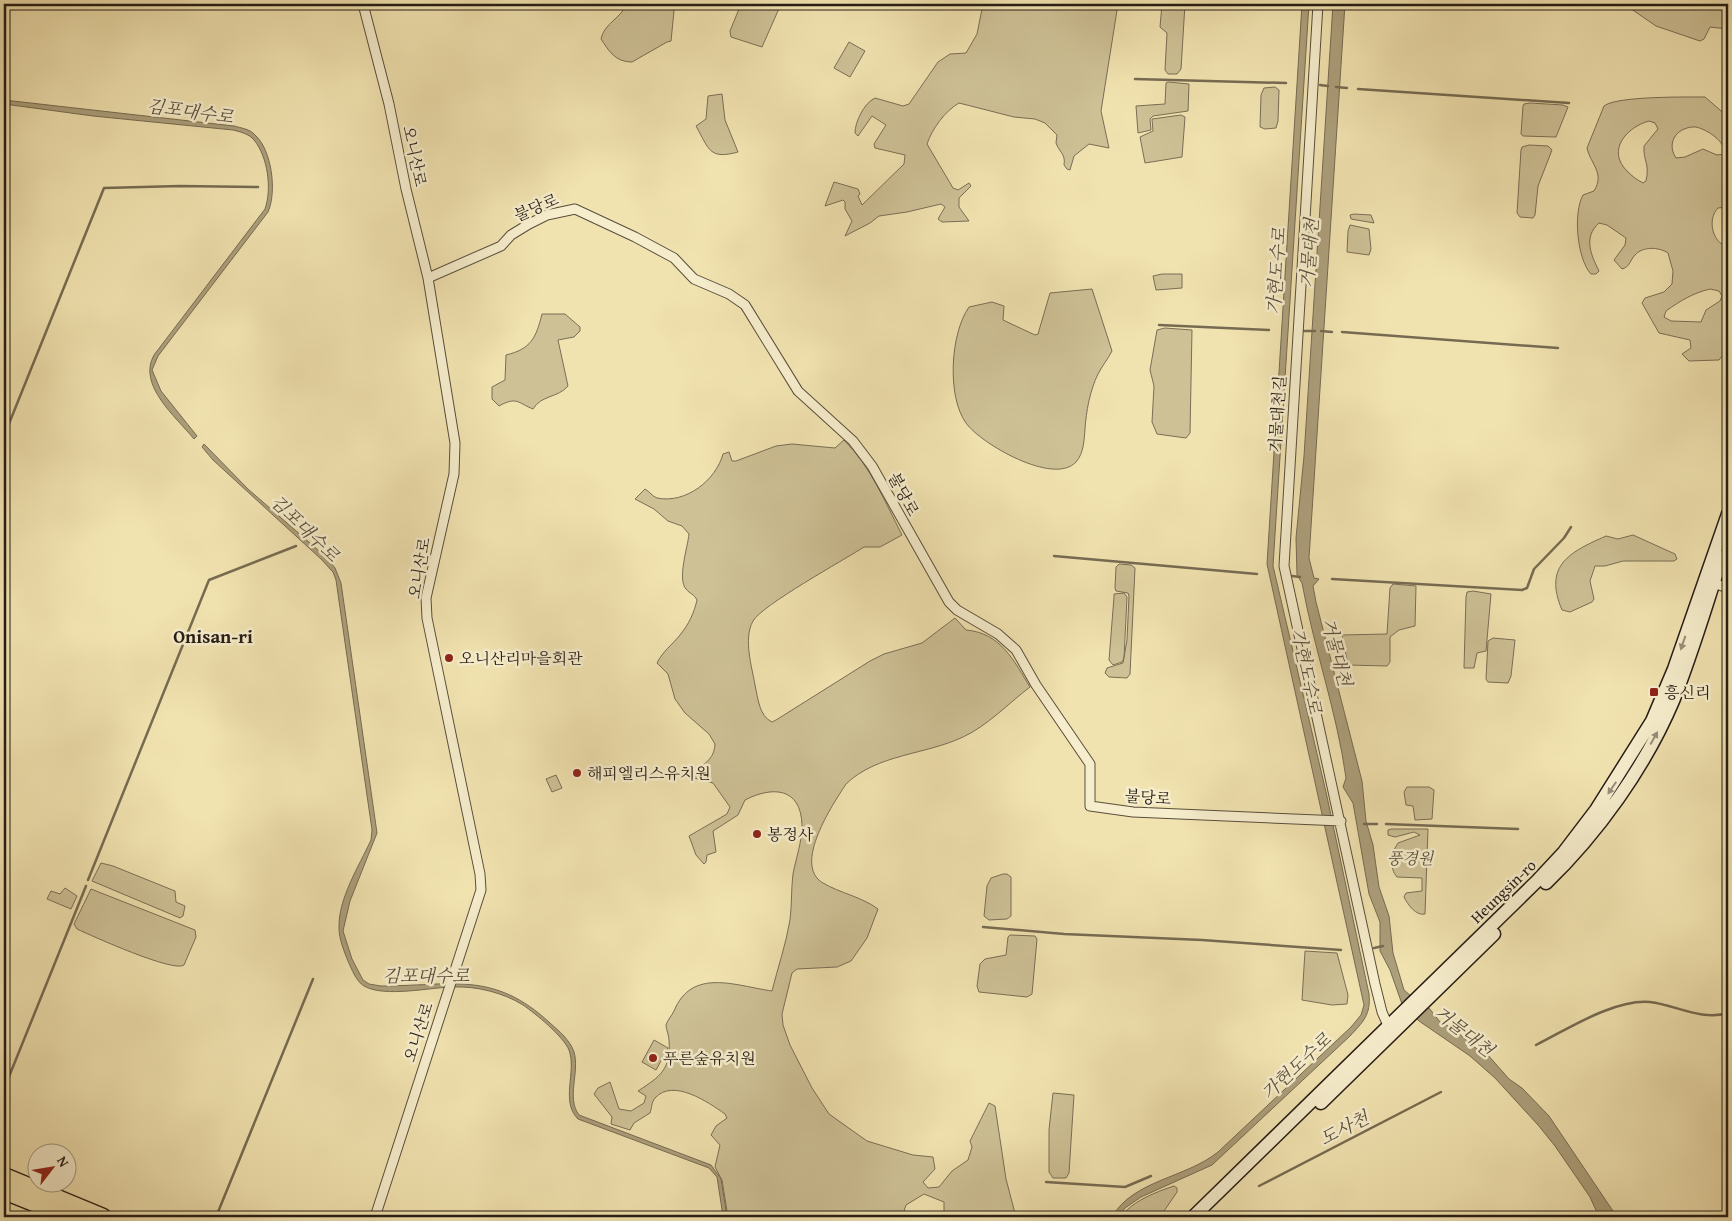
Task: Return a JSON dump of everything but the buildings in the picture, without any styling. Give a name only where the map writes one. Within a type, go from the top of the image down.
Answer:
[{"type":"highway","points":[[4,1176],[103,1217]]},
{"type":"highway","points":[[4,1191],[69,1217]]},
{"type":"main road","name":"Heungsin-ro","points":[[1426,995],[1552,866],[1582,831],[1620,776],[1652,721],[1665,693],[1728,514]]},
{"type":"main road","name":"Heungsin-ro","points":[[1426,995],[1568,862],[1613,806],[1646,752],[1672,702],[1728,538]]},
{"type":"main road","points":[[1205,1217],[1426,995]]},
{"type":"main road","points":[[1193,1217],[1390,1031]]},
{"type":"street","name":"오니산로","points":[[363,4],[389,104],[428,278],[454,438],[456,458],[450,494],[429,579],[426,598],[427,618],[480,874],[481,890],[375,1217]]},
{"type":"street","name":"거물대천길","points":[[1318,4],[1284,566],[1341,821]]},
{"type":"street","name":"불당로","points":[[428,278],[501,246],[511,235],[528,224],[575,208],[674,258],[694,279],[728,294],[745,305],[798,391],[852,441],[872,466],[949,602],[957,610],[998,634],[1016,650],[1036,685],[1090,764],[1090,806],[1133,812],[1341,821]]},
{"type":"street","points":[[1713,583],[1728,588]]},
{"type":"street","points":[[1341,821],[1375,984],[1390,1031]]},
{"type":"green space","points":[[626,4],[672,4],[674,11],[671,41],[632,62],[626,62],[617,58],[601,39],[603,33],[621,13]]},
{"type":"green space","points":[[741,4],[781,4],[762,47],[731,37],[730,31]]},
{"type":"green space","points":[[983,4],[1118,4],[1101,111],[1109,148],[1089,144],[1074,156],[1070,170],[1064,165],[1063,156],[1056,143],[1057,135],[1045,123],[1035,119],[1014,117],[959,103],[940,121],[932,132],[927,144],[953,188],[958,190],[969,183],[971,186],[959,198],[959,207],[969,221],[942,222],[938,219],[945,207],[941,204],[879,216],[845,236],[852,221],[845,209],[845,202],[843,200],[825,206],[834,182],[858,189],[860,194],[858,196],[862,205],[904,164],[905,155],[875,148],[874,144],[886,125],[872,116],[858,136],[855,133],[861,113],[867,104],[875,98],[903,106],[909,104],[938,62],[950,54],[966,53],[977,34]]},
{"type":"green space","points":[[1162,4],[1185,4],[1181,69],[1177,74],[1168,74],[1165,70],[1167,33],[1160,27]]},
{"type":"green space","points":[[1624,4],[1728,4],[1728,29],[1710,27],[1704,39],[1700,41],[1656,26]]},
{"type":"green space","points":[[849,42],[865,51],[850,77],[834,68]]},
{"type":"green space","points":[[1166,83],[1189,84],[1188,111],[1153,116],[1150,119],[1151,130],[1138,133],[1136,106],[1165,104]]},
{"type":"green space","points":[[1275,87],[1279,90],[1276,128],[1265,129],[1260,127],[1261,95],[1264,88]]},
{"type":"green space","points":[[722,94],[725,120],[738,152],[721,155],[711,151],[696,126],[706,119],[708,96]]},
{"type":"green space","points":[[1705,97],[1728,117],[1728,207],[1718,208],[1712,224],[1718,241],[1728,247],[1728,327],[1724,334],[1728,341],[1728,349],[1719,360],[1689,361],[1682,354],[1691,348],[1690,340],[1659,333],[1642,303],[1645,298],[1664,292],[1672,284],[1673,271],[1668,253],[1656,249],[1642,250],[1635,255],[1627,267],[1622,269],[1614,260],[1625,245],[1626,238],[1607,225],[1599,223],[1591,234],[1590,246],[1593,259],[1599,271],[1596,274],[1591,274],[1582,258],[1577,224],[1583,195],[1594,191],[1597,185],[1598,174],[1587,148],[1604,106],[1622,100]],"holes":[[[1649,121],[1655,123],[1658,129],[1644,146],[1647,170],[1646,181],[1643,183],[1627,171],[1618,155],[1622,140],[1633,128]],[[1696,127],[1715,137],[1722,145],[1725,154],[1717,155],[1703,149],[1685,157],[1676,158],[1673,152],[1673,140],[1684,129]],[[1710,289],[1719,291],[1722,296],[1720,301],[1706,310],[1701,322],[1671,321],[1664,317],[1666,311],[1676,304]]]},
{"type":"green space","points":[[1530,103],[1568,107],[1556,137],[1523,136],[1521,134],[1523,106]]},
{"type":"green space","points":[[1181,115],[1185,117],[1182,157],[1145,163],[1140,137],[1153,131],[1152,119]]},
{"type":"green space","points":[[1529,145],[1548,146],[1552,150],[1538,186],[1535,215],[1533,218],[1520,217],[1517,213],[1521,150],[1522,147]]},
{"type":"green space","points":[[1350,215],[1371,215],[1374,223],[1351,219]]},
{"type":"green space","points":[[1350,225],[1369,229],[1371,249],[1369,255],[1347,252]]},
{"type":"green space","points":[[1182,274],[1182,288],[1156,290],[1153,276]]},
{"type":"green space","points":[[1092,289],[1112,351],[1098,374],[1093,387],[1087,408],[1081,455],[1076,462],[1066,468],[1052,469],[1035,466],[1002,451],[974,432],[966,423],[960,412],[954,382],[953,365],[958,333],[969,307],[992,302],[1004,306],[1003,320],[1035,335],[1038,334],[1050,293]]},
{"type":"green space","points":[[542,314],[565,314],[580,327],[580,331],[574,337],[558,340],[568,386],[559,393],[540,401],[533,409],[514,401],[499,406],[492,399],[492,387],[505,380],[506,355],[527,346],[535,336]]},
{"type":"green space","points":[[1165,328],[1192,330],[1190,433],[1186,438],[1157,434],[1152,422],[1154,386],[1150,370],[1157,330]]},
{"type":"green space","points":[[844,440],[854,450],[870,473],[902,535],[880,547],[864,547],[787,594],[753,621],[748,644],[749,653],[758,701],[764,716],[772,722],[776,720],[870,661],[884,654],[922,643],[955,618],[966,630],[978,632],[997,642],[1012,658],[1030,687],[989,721],[963,737],[872,767],[858,774],[846,784],[818,834],[813,849],[812,863],[815,874],[823,883],[865,901],[878,909],[867,938],[851,961],[837,967],[797,969],[792,973],[782,1014],[783,1025],[790,1045],[812,1088],[829,1114],[867,1141],[913,1155],[933,1157],[935,1169],[923,1182],[928,1188],[939,1187],[952,1171],[968,1160],[972,1147],[970,1141],[989,1103],[995,1106],[1006,1179],[1016,1217],[944,1217],[944,1202],[924,1194],[906,1205],[902,1217],[728,1217],[722,1180],[715,1167],[720,1145],[711,1135],[716,1126],[727,1118],[725,1114],[700,1098],[681,1091],[671,1090],[662,1092],[655,1098],[650,1113],[634,1123],[630,1130],[611,1124],[612,1117],[594,1094],[598,1088],[610,1082],[619,1109],[631,1111],[644,1103],[646,1096],[638,1091],[653,1081],[663,1071],[668,1058],[669,1038],[667,1022],[682,997],[692,989],[703,984],[716,983],[772,991],[790,920],[793,874],[802,831],[800,812],[791,797],[775,792],[755,795],[745,800],[738,815],[713,831],[716,852],[707,855],[704,864],[696,855],[689,836],[727,814],[730,807],[713,783],[694,778],[699,769],[712,756],[715,744],[709,734],[685,713],[675,699],[668,674],[657,663],[686,627],[693,614],[697,600],[686,589],[683,578],[689,534],[682,526],[668,521],[654,509],[635,499],[645,489],[657,498],[668,499],[689,494],[707,481],[714,473],[723,454],[729,452],[732,461],[736,461],[776,446],[792,444],[835,448]]},
{"type":"green space","points":[[1633,535],[1675,554],[1677,559],[1674,561],[1623,561],[1605,566],[1595,566],[1590,581],[1594,599],[1592,602],[1570,612],[1562,610],[1557,595],[1556,582],[1558,571],[1563,562],[1581,548],[1606,536],[1618,539]]},
{"type":"green space","points":[[1119,564],[1131,565],[1135,568],[1130,674],[1127,678],[1109,677],[1105,673],[1107,668],[1123,663],[1127,640],[1129,596],[1128,593],[1116,591],[1115,588],[1116,567]]},
{"type":"green space","points":[[1393,584],[1416,586],[1415,626],[1399,630],[1390,637],[1390,662],[1387,666],[1348,665],[1342,635],[1387,634],[1390,588]]},
{"type":"green space","points":[[1467,592],[1491,594],[1486,651],[1477,653],[1474,668],[1464,668],[1466,597]]},
{"type":"green space","points":[[1124,593],[1127,597],[1124,658],[1122,662],[1113,665],[1109,660],[1114,594]]},
{"type":"green space","points":[[1493,638],[1515,640],[1511,676],[1508,683],[1488,682],[1486,679],[1488,641]]},
{"type":"green space","points":[[556,775],[562,788],[552,792],[546,779]]},
{"type":"green space","points":[[1407,787],[1429,787],[1434,790],[1432,819],[1415,820],[1413,806],[1406,805],[1404,792]]},
{"type":"green space","name":"풍경원","points":[[1428,829],[1425,914],[1415,912],[1404,897],[1406,893],[1422,891],[1422,878],[1397,877],[1392,865],[1392,856],[1398,843],[1420,835],[1414,832],[1395,837],[1388,835],[1388,830]]},
{"type":"green space","points":[[101,863],[175,891],[176,902],[185,906],[183,916],[180,918],[92,881]]},
{"type":"green space","points":[[1003,874],[1011,877],[1011,916],[1007,919],[989,920],[984,916],[987,886],[991,878]]},
{"type":"green space","points":[[65,888],[77,896],[71,909],[47,899],[51,891],[60,894]]},
{"type":"green space","points":[[91,889],[195,930],[196,937],[184,965],[165,964],[150,959],[77,929],[74,924]]},
{"type":"green space","points":[[1010,935],[1035,936],[1037,939],[1032,994],[1027,997],[979,992],[977,986],[980,964],[985,959],[1006,955],[1008,937]]},
{"type":"green space","points":[[1305,951],[1337,953],[1348,995],[1347,1004],[1332,1005],[1302,1000]]},
{"type":"green space","points":[[654,1040],[668,1048],[656,1070],[642,1062]]},
{"type":"green space","points":[[1053,1093],[1074,1095],[1069,1173],[1066,1178],[1053,1178],[1049,1172],[1049,1130]]},
{"type":"green space","points":[[1174,1186],[1177,1188],[1177,1192],[1160,1217],[1121,1217],[1131,1206],[1152,1194]]},
{"type":"shaded area","points":[[1302,4],[1309,4],[1273,566],[1326,792],[1369,994],[1369,1007],[1365,1018],[1350,1036],[1212,1165],[1141,1197],[1125,1208],[1119,1217],[1112,1217],[1121,1205],[1146,1187],[1191,1168],[1218,1152],[1351,1027],[1361,1015],[1364,1005],[1267,564]]},
{"type":"shaded area","points":[[1333,4],[1345,4],[1309,558],[1314,578],[1319,579],[1313,586],[1316,602],[1362,781],[1366,821],[1373,845],[1379,887],[1389,916],[1393,953],[1404,990],[1419,1003],[1429,1008],[1440,1022],[1451,1027],[1477,1049],[1487,1054],[1509,1079],[1522,1088],[1549,1116],[1617,1217],[1599,1217],[1590,1197],[1555,1146],[1495,1078],[1470,1056],[1419,1021],[1402,1004],[1390,970],[1380,951],[1380,922],[1369,894],[1353,803],[1343,787],[1346,778],[1337,729],[1302,583],[1297,575],[1296,538],[1304,456]]},
{"type":"shaded area","points":[[4,100],[234,126],[251,131],[261,142],[269,161],[271,172],[272,194],[268,212],[158,356],[152,370],[161,391],[197,436],[194,439],[169,411],[154,389],[150,366],[154,355],[265,209],[268,183],[263,155],[259,147],[250,136],[233,130],[93,116],[4,104]]},
{"type":"shaded area","points":[[204,444],[248,489],[326,557],[335,568],[341,583],[377,833],[350,901],[343,931],[352,959],[363,980],[369,984],[381,986],[450,984],[490,988],[509,995],[529,1006],[567,1040],[574,1052],[573,1093],[575,1108],[579,1115],[711,1165],[721,1179],[727,1217],[723,1216],[717,1177],[709,1168],[578,1119],[570,1104],[571,1059],[569,1050],[555,1032],[523,1005],[507,997],[481,989],[444,987],[396,992],[384,991],[364,986],[356,978],[341,941],[340,917],[350,883],[371,840],[372,830],[336,580],[333,572],[321,559],[213,460],[202,447]]},
{"type":"waterway","points":[[1135,79],[1286,83]]},
{"type":"waterway","points":[[1320,85],[1328,86]]},
{"type":"waterway","points":[[1336,87],[1347,88]]},
{"type":"waterway","points":[[1358,89],[1569,103]]},
{"type":"waterway","points":[[4,436],[104,188],[180,186],[258,187]]},
{"type":"waterway","points":[[1159,325],[1269,330]]},
{"type":"waterway","points":[[1304,331],[1315,331]]},
{"type":"waterway","points":[[1321,331],[1332,332]]},
{"type":"waterway","points":[[1342,332],[1558,348]]},
{"type":"waterway","points":[[1332,579],[1522,590],[1527,588],[1534,569],[1564,538],[1571,527]]},
{"type":"waterway","name":"김포대수로","points":[[88,880],[209,580],[296,546]]},
{"type":"waterway","points":[[1054,556],[1257,574]]},
{"type":"waterway","points":[[1292,576],[1300,577]]},
{"type":"waterway","points":[[1364,824],[1377,824]]},
{"type":"waterway","points":[[1386,824],[1518,829]]},
{"type":"waterway","points":[[4,1089],[86,886]]},
{"type":"waterway","points":[[983,927],[1064,934],[1202,940],[1341,950]]},
{"type":"waterway","points":[[1374,948],[1383,946]]},
{"type":"waterway","points":[[216,1217],[313,979]]},
{"type":"waterway","name":"도사천","points":[[1536,1045],[1592,1016],[1636,1002],[1650,1002],[1698,1014],[1718,1015],[1728,1013]]},
{"type":"waterway","name":"도사천","points":[[1259,1186],[1441,1092]]},
{"type":"waterway","points":[[1046,1182],[1125,1187],[1151,1176]]},
{"type":"place","name":"오니산리마을회관","points":[[449,658]]},
{"type":"place","name":"흥신리","points":[[1654,692]]},
{"type":"place","name":"해피엘리스유치원","points":[[577,773]]},
{"type":"place","name":"봉정사","points":[[757,834]]},
{"type":"place","name":"푸른숲유치원","points":[[653,1058]]},
{"type":"district","name":"Onisan-ri","points":[[213,636]]},
{"type":"water label","name":"거물대천","points":[[1309,253]]},
{"type":"water label","name":"가현도수로","points":[[1276,271]]},
{"type":"water label","name":"거물대천","points":[[1337,652]]},
{"type":"water label","name":"가현도수로","points":[[1307,671]]},
{"type":"water label","name":"거물대천","points":[[1464,1031]]},
{"type":"water label","name":"가현도수로","points":[[1296,1066]]}]
